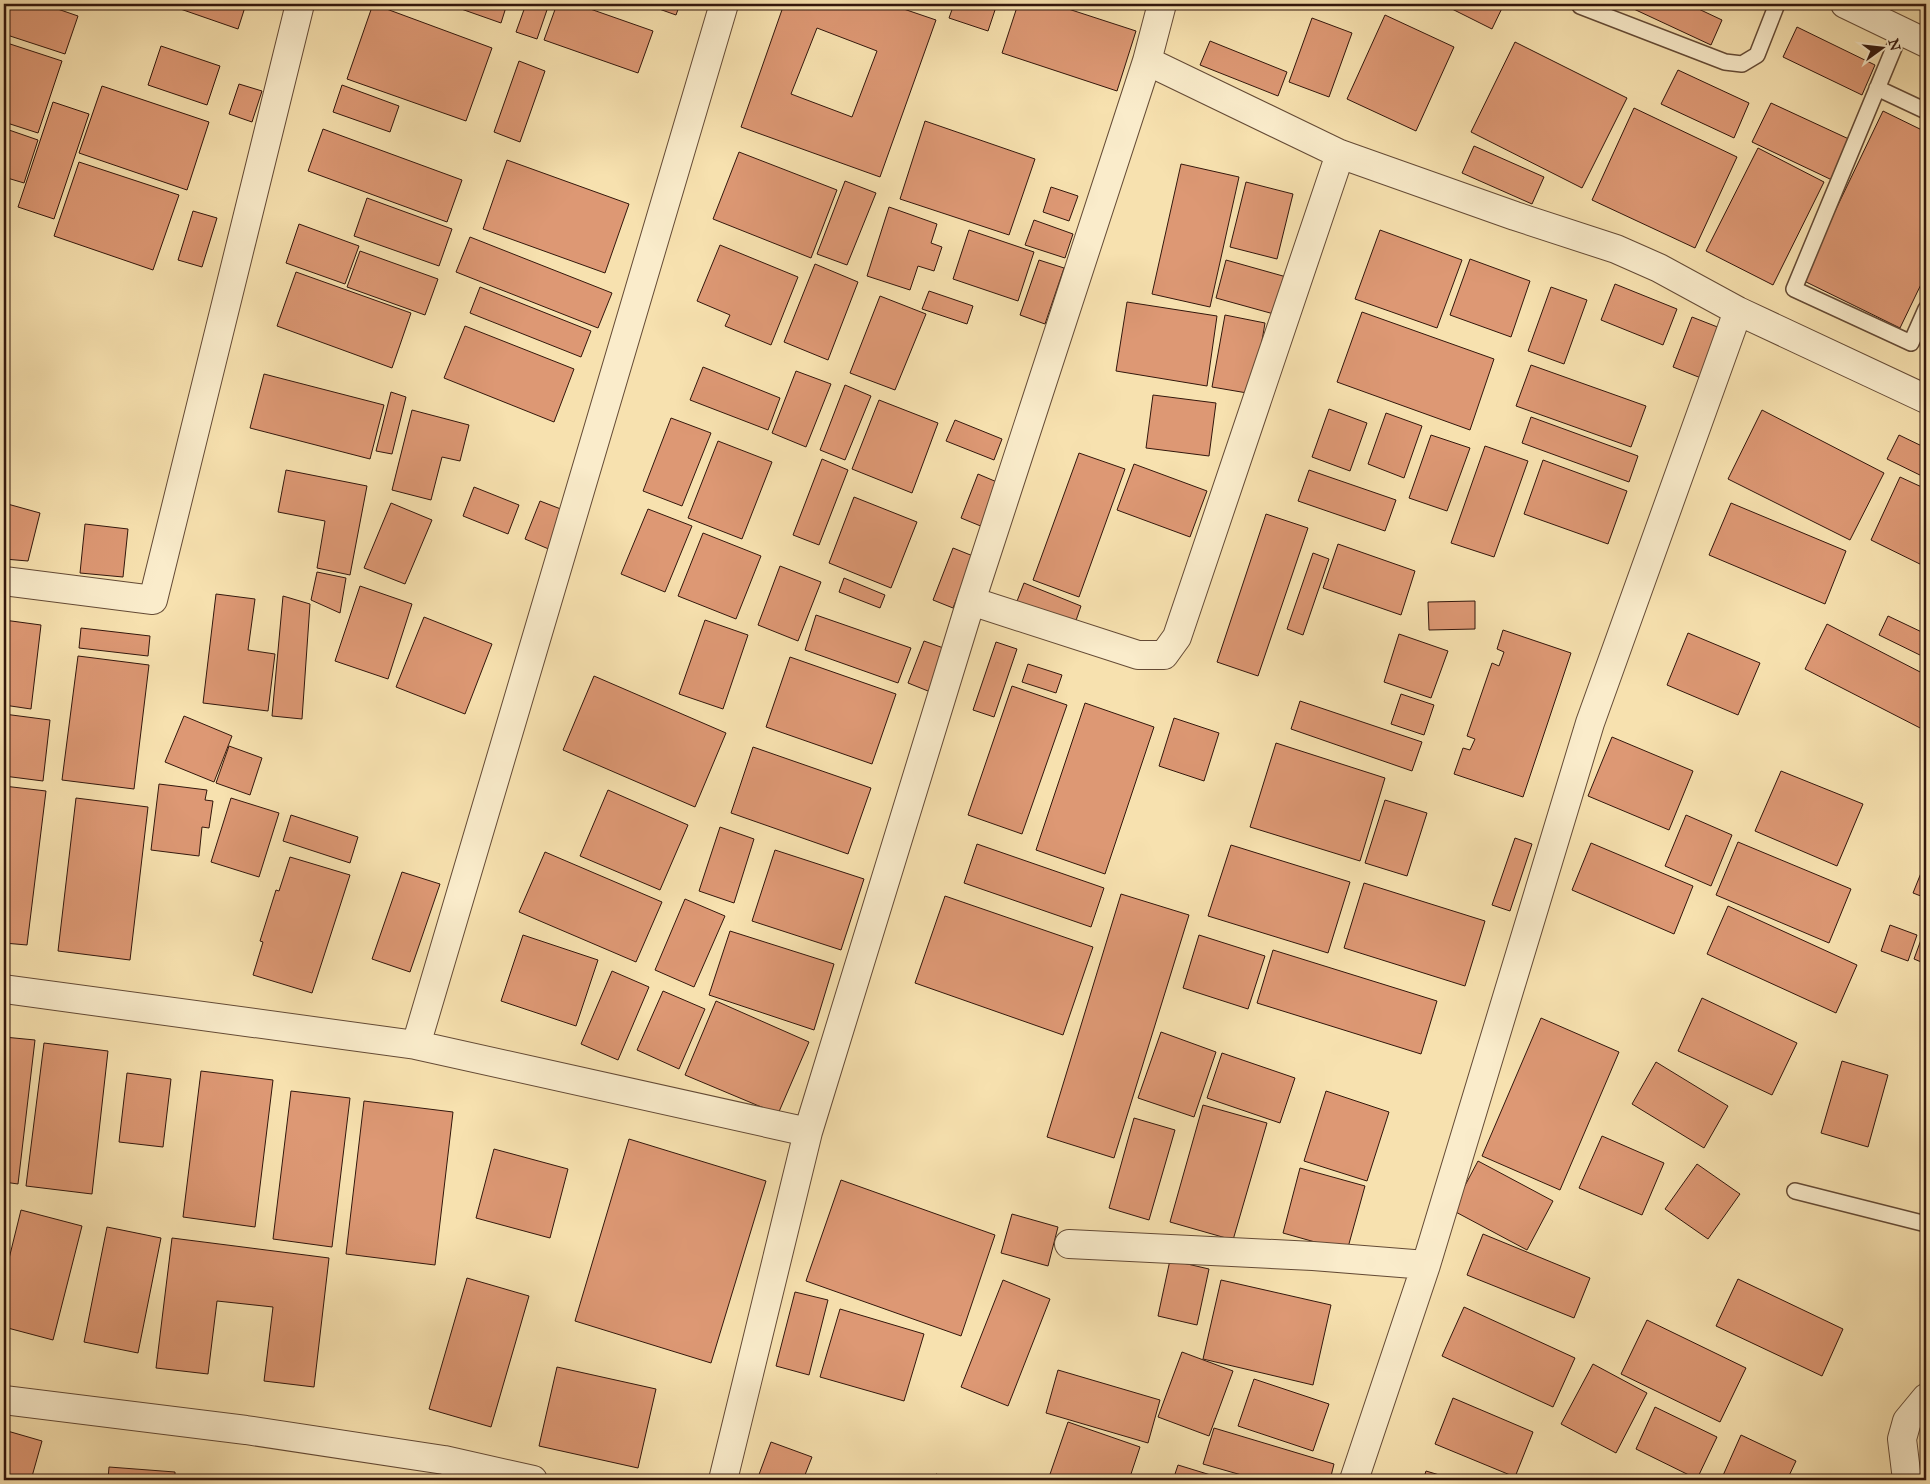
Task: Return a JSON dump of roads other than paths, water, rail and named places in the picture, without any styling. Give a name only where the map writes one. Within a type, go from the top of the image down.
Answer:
[{"type":"street","points":[[4,581],[153,600],[300,4]]},
{"type":"street","points":[[416,1045],[724,4]]},
{"type":"street","points":[[722,1480],[808,1132],[971,601],[1147,61],[1162,4]]},
{"type":"street","points":[[1846,4],[1926,43]]},
{"type":"street","points":[[1147,61],[1340,154],[1515,216],[1616,249],[1659,268],[1738,312],[1926,399]]},
{"type":"street","points":[[971,601],[1138,655],[1164,655],[1177,636],[1340,154]]},
{"type":"street","points":[[1354,1480],[1426,1265],[1590,723],[1738,312]]},
{"type":"street","points":[[4,988],[416,1045],[808,1132]]},
{"type":"street","points":[[1068,1244],[1313,1256],[1426,1265]]},
{"type":"street","points":[[1907,1480],[1902,1440],[1907,1421],[1926,1398]]},
{"type":"street","points":[[4,1400],[246,1430],[444,1460],[533,1480]]},
{"type":"lane","points":[[1580,6],[1725,62],[1742,64],[1757,55],[1778,4]]},
{"type":"lane","points":[[1901,31],[1794,288],[1911,343],[1926,309]]},
{"type":"lane","points":[[1877,88],[1926,111]]},
{"type":"lane","points":[[1796,1191],[1926,1224]]}]
